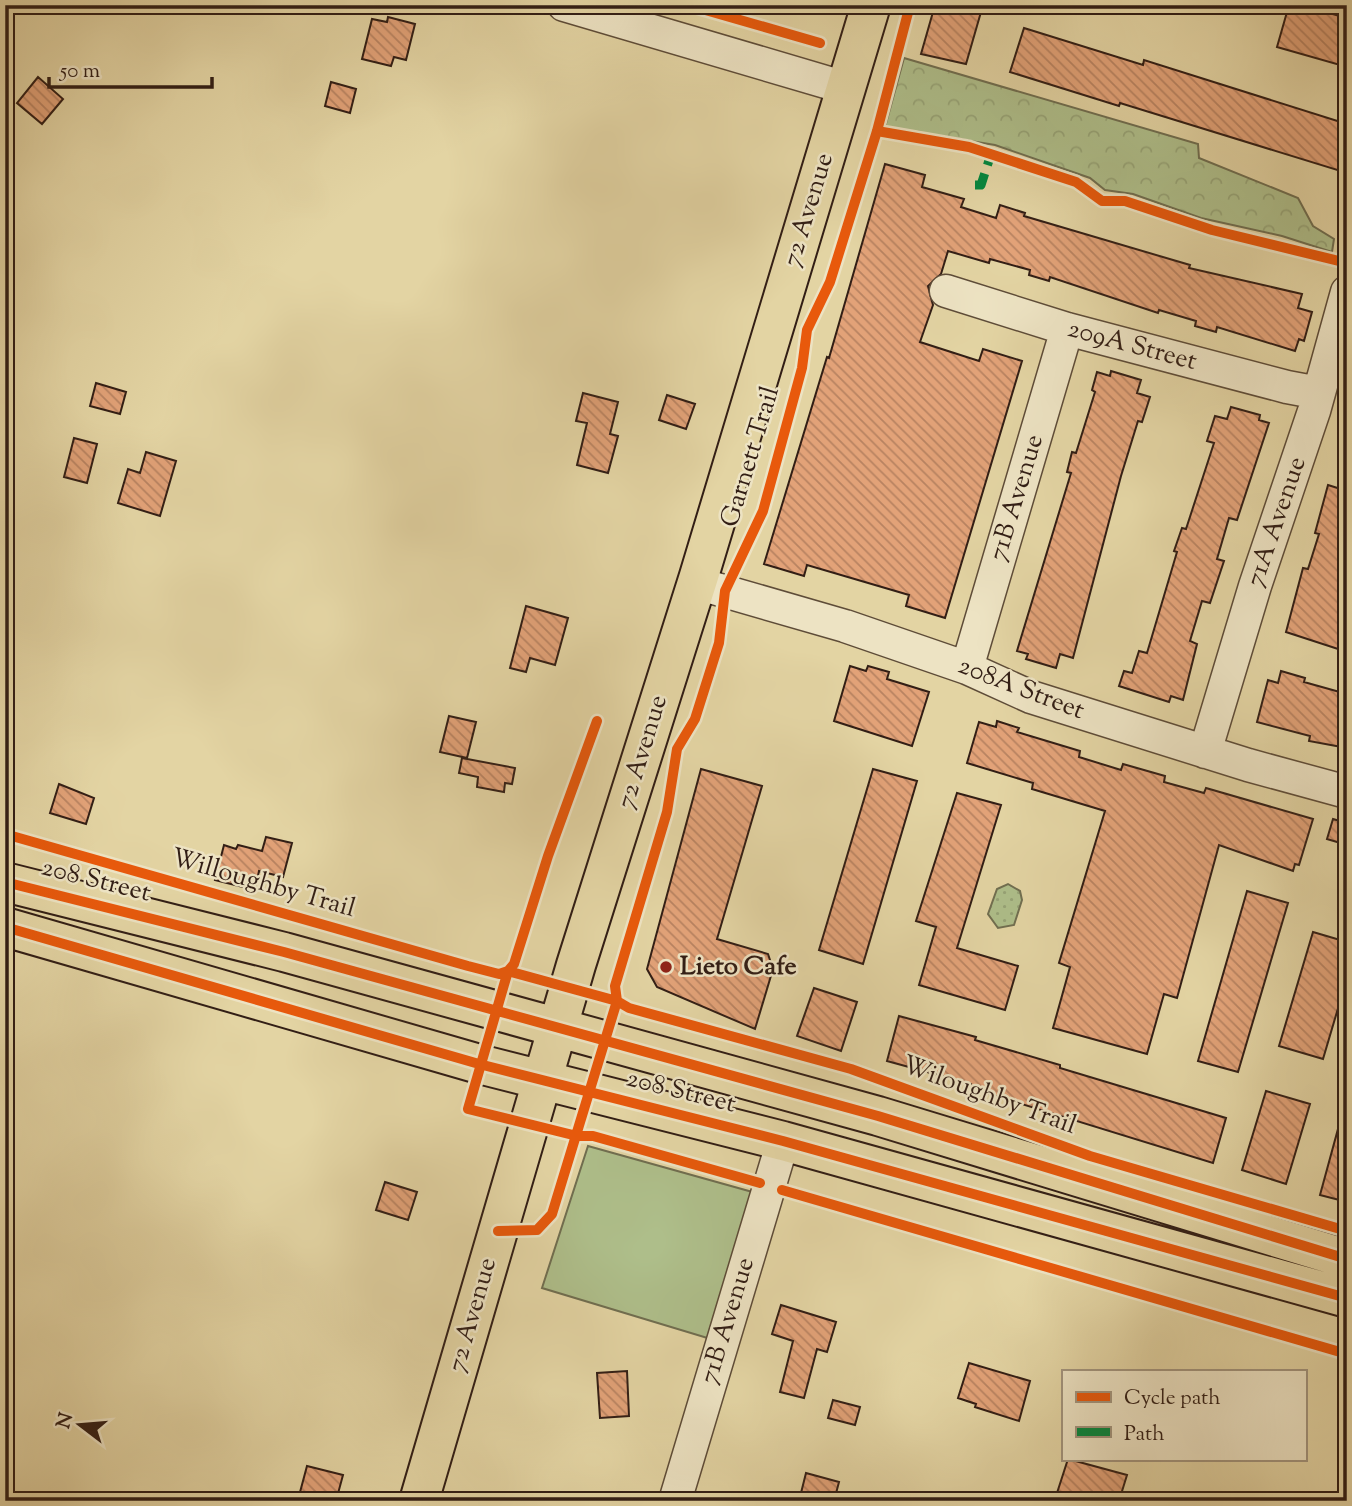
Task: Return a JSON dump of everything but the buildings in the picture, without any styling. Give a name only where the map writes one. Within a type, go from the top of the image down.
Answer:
[{"type":"main road","name":"72 Avenue","points":[[419,1501],[541,1081],[696,583],[871,5]]},
{"type":"main road","name":"208 Street","points":[[5,882],[284,952],[878,1116],[1347,1259]]},
{"type":"main road","name":"208 Street","points":[[5,927],[541,1081],[783,1141],[1347,1298]]},
{"type":"main road","points":[[145,968],[236,968],[313,976],[491,1028],[558,1028]]},
{"type":"main road","points":[[541,1081],[565,1070],[583,1069],[777,1117],[804,1119],[842,1113],[878,1116]]},
{"type":"street","points":[[565,5],[846,88]]},
{"type":"street","name":"209A Street","points":[[946,291],[1067,329],[1287,387],[1320,393]]},
{"type":"street","name":"71A Avenue","points":[[1205,752],[1255,586],[1320,393],[1347,292]]},
{"type":"street","name":"71B Avenue","points":[[967,668],[1067,329]]},
{"type":"street","name":"208A Street","points":[[696,583],[845,626],[967,668],[1031,697],[1205,752],[1347,792]]},
{"type":"street","name":"71B Avenue","points":[[675,1501],[783,1141]]},
{"type":"green space","points":[[904,58],[1198,144],[1199,158],[1298,198],[1313,226],[1334,239],[1332,252],[1282,236],[1201,218],[1133,194],[1105,190],[1090,178],[995,145],[885,127]]},
{"type":"green space","points":[[1008,884],[1020,891],[1022,900],[1014,925],[998,928],[988,914],[997,889]]},
{"type":"green space","points":[[588,1146],[756,1193],[714,1340],[542,1288]]},
{"type":"marked path","points":[[975,185],[981,185],[991,154]]},
{"type":"cycle path","points":[[688,5],[820,43]]},
{"type":"cycle path","name":"Garnett Trail","points":[[498,1231],[537,1230],[552,1214],[617,1001],[615,986],[667,812],[677,749],[695,719],[719,643],[725,591],[763,511],[802,368],[807,330],[830,282],[877,131],[910,5]]},
{"type":"cycle path","points":[[877,131],[969,147],[1076,182],[1102,201],[1125,201],[1212,230],[1347,263]]},
{"type":"cycle path","points":[[597,721],[548,856],[514,964],[508,971],[468,1109],[577,1136],[593,1136],[760,1183]]},
{"type":"cycle path","name":"Willoughby Trail","points":[[5,834],[468,966],[499,974],[508,971],[617,1001],[629,1008],[851,1069],[1090,1156],[1347,1231]]},
{"type":"cycle path","points":[[5,882],[284,952],[878,1116],[1347,1259]]},
{"type":"cycle path","points":[[5,927],[479,1064],[783,1141],[1347,1298]]},
{"type":"cycle path","points":[[782,1190],[1347,1354]]},
{"type":"place","name":"Lieto Cafe","points":[[666,967]]}]
